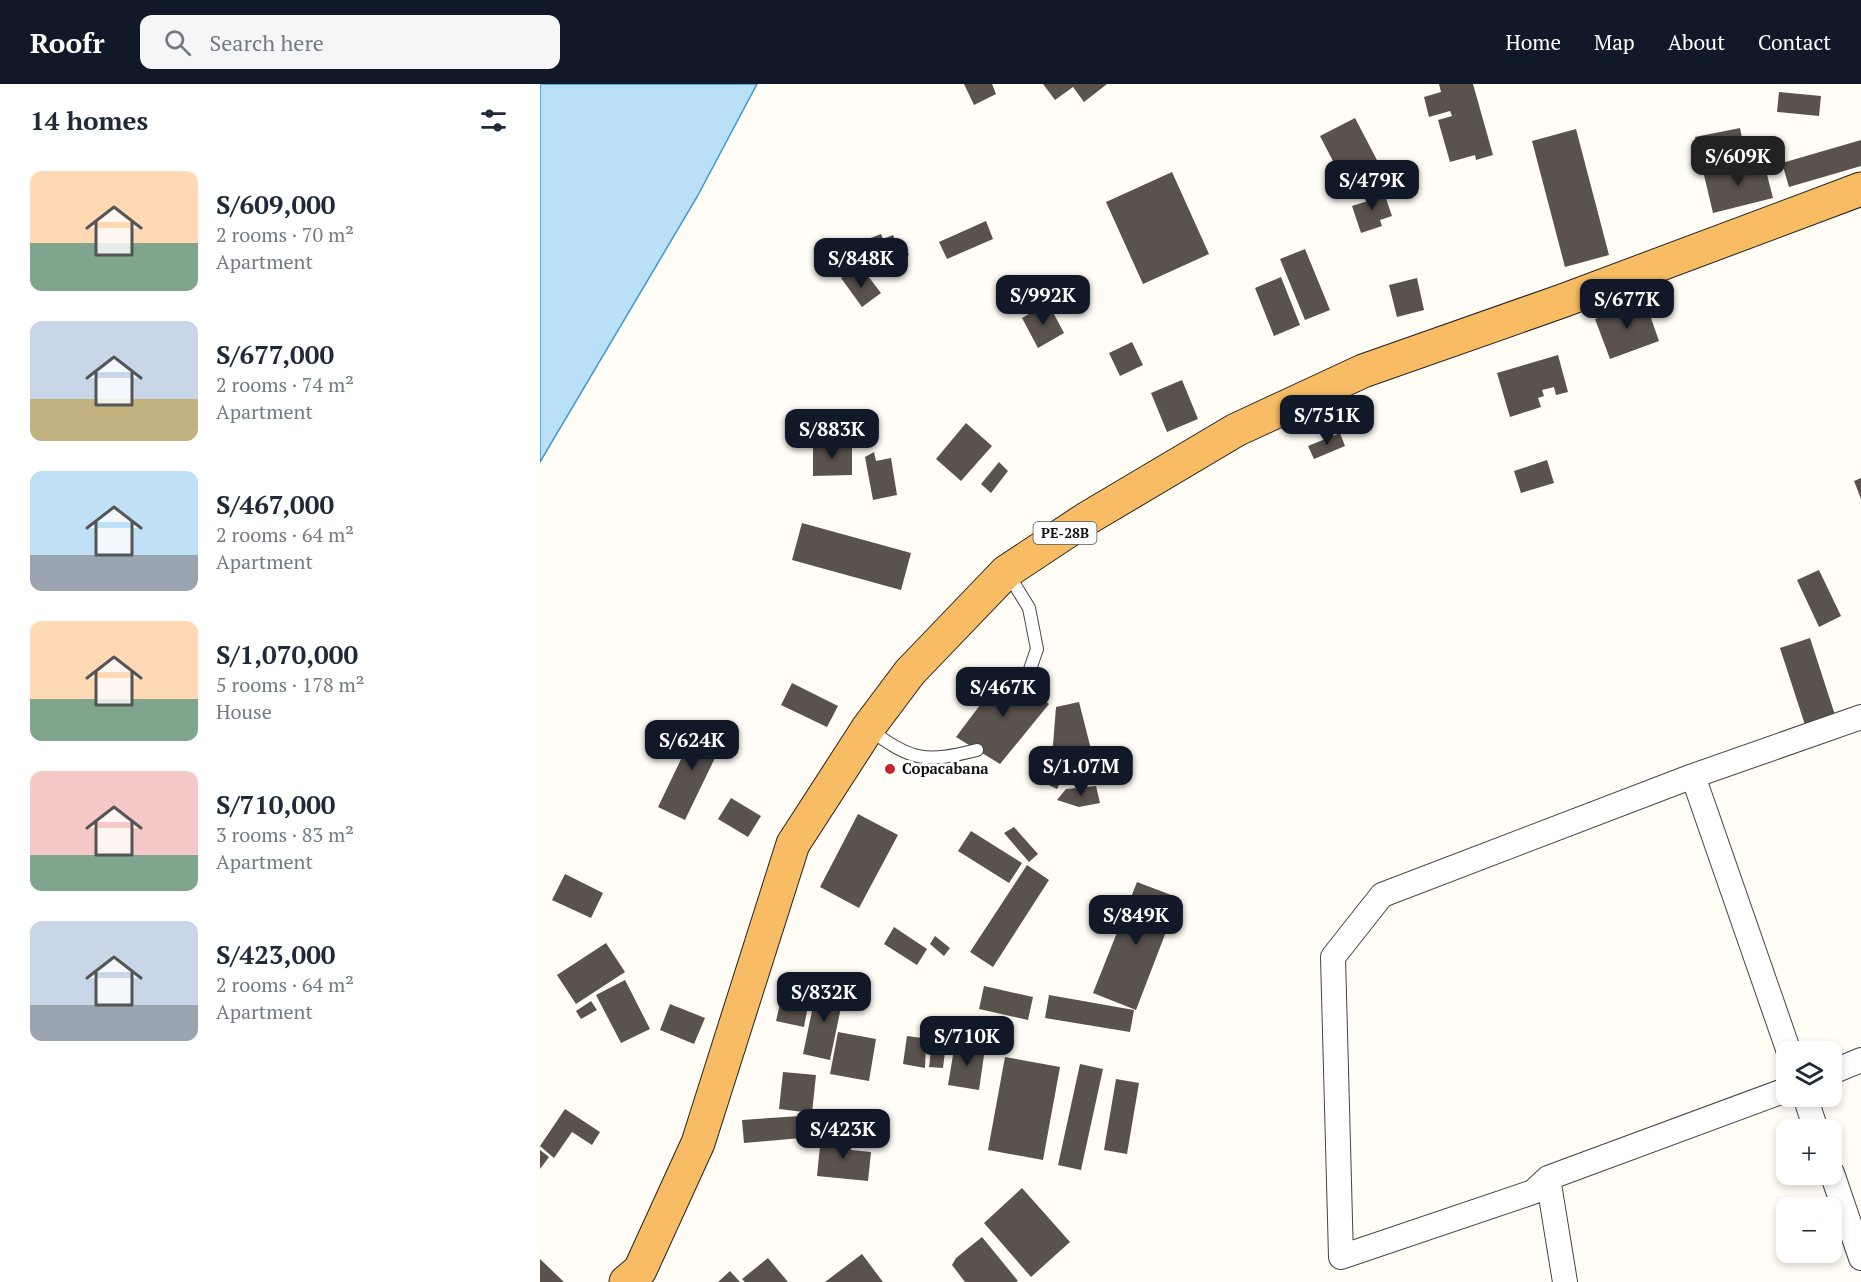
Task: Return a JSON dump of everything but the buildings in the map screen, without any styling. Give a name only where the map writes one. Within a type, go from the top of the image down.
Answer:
[{"type":"highway","name":"PE-28B","points":[[626,1282],[640,1270],[698,1143],[794,844],[868,728],[910,672],[1006,572],[1086,519],[1236,430],[1363,371],[1562,301],[1861,189]]},
{"type":"street","points":[[1776,1094],[1548,1178],[1533,1192],[1341,1257],[1333,957],[1382,895],[1693,776],[1861,717]]},
{"type":"street","points":[[1693,776],[1785,1041]]},
{"type":"street","points":[[1842,1068],[1861,1060]]},
{"type":"street","points":[[1548,1178],[1565,1282]]},
{"type":"street","points":[[1836,1185],[1861,1258]]},
{"type":"lane","points":[[1006,572],[1029,608],[1037,649],[1025,684]]},
{"type":"lane","points":[[868,728],[891,746],[913,757],[941,759],[976,750]]},
{"type":"water","points":[[540,84],[757,84],[697,197],[540,462]]},
{"type":"place","name":"Copacabana","points":[[890,769]]}]
